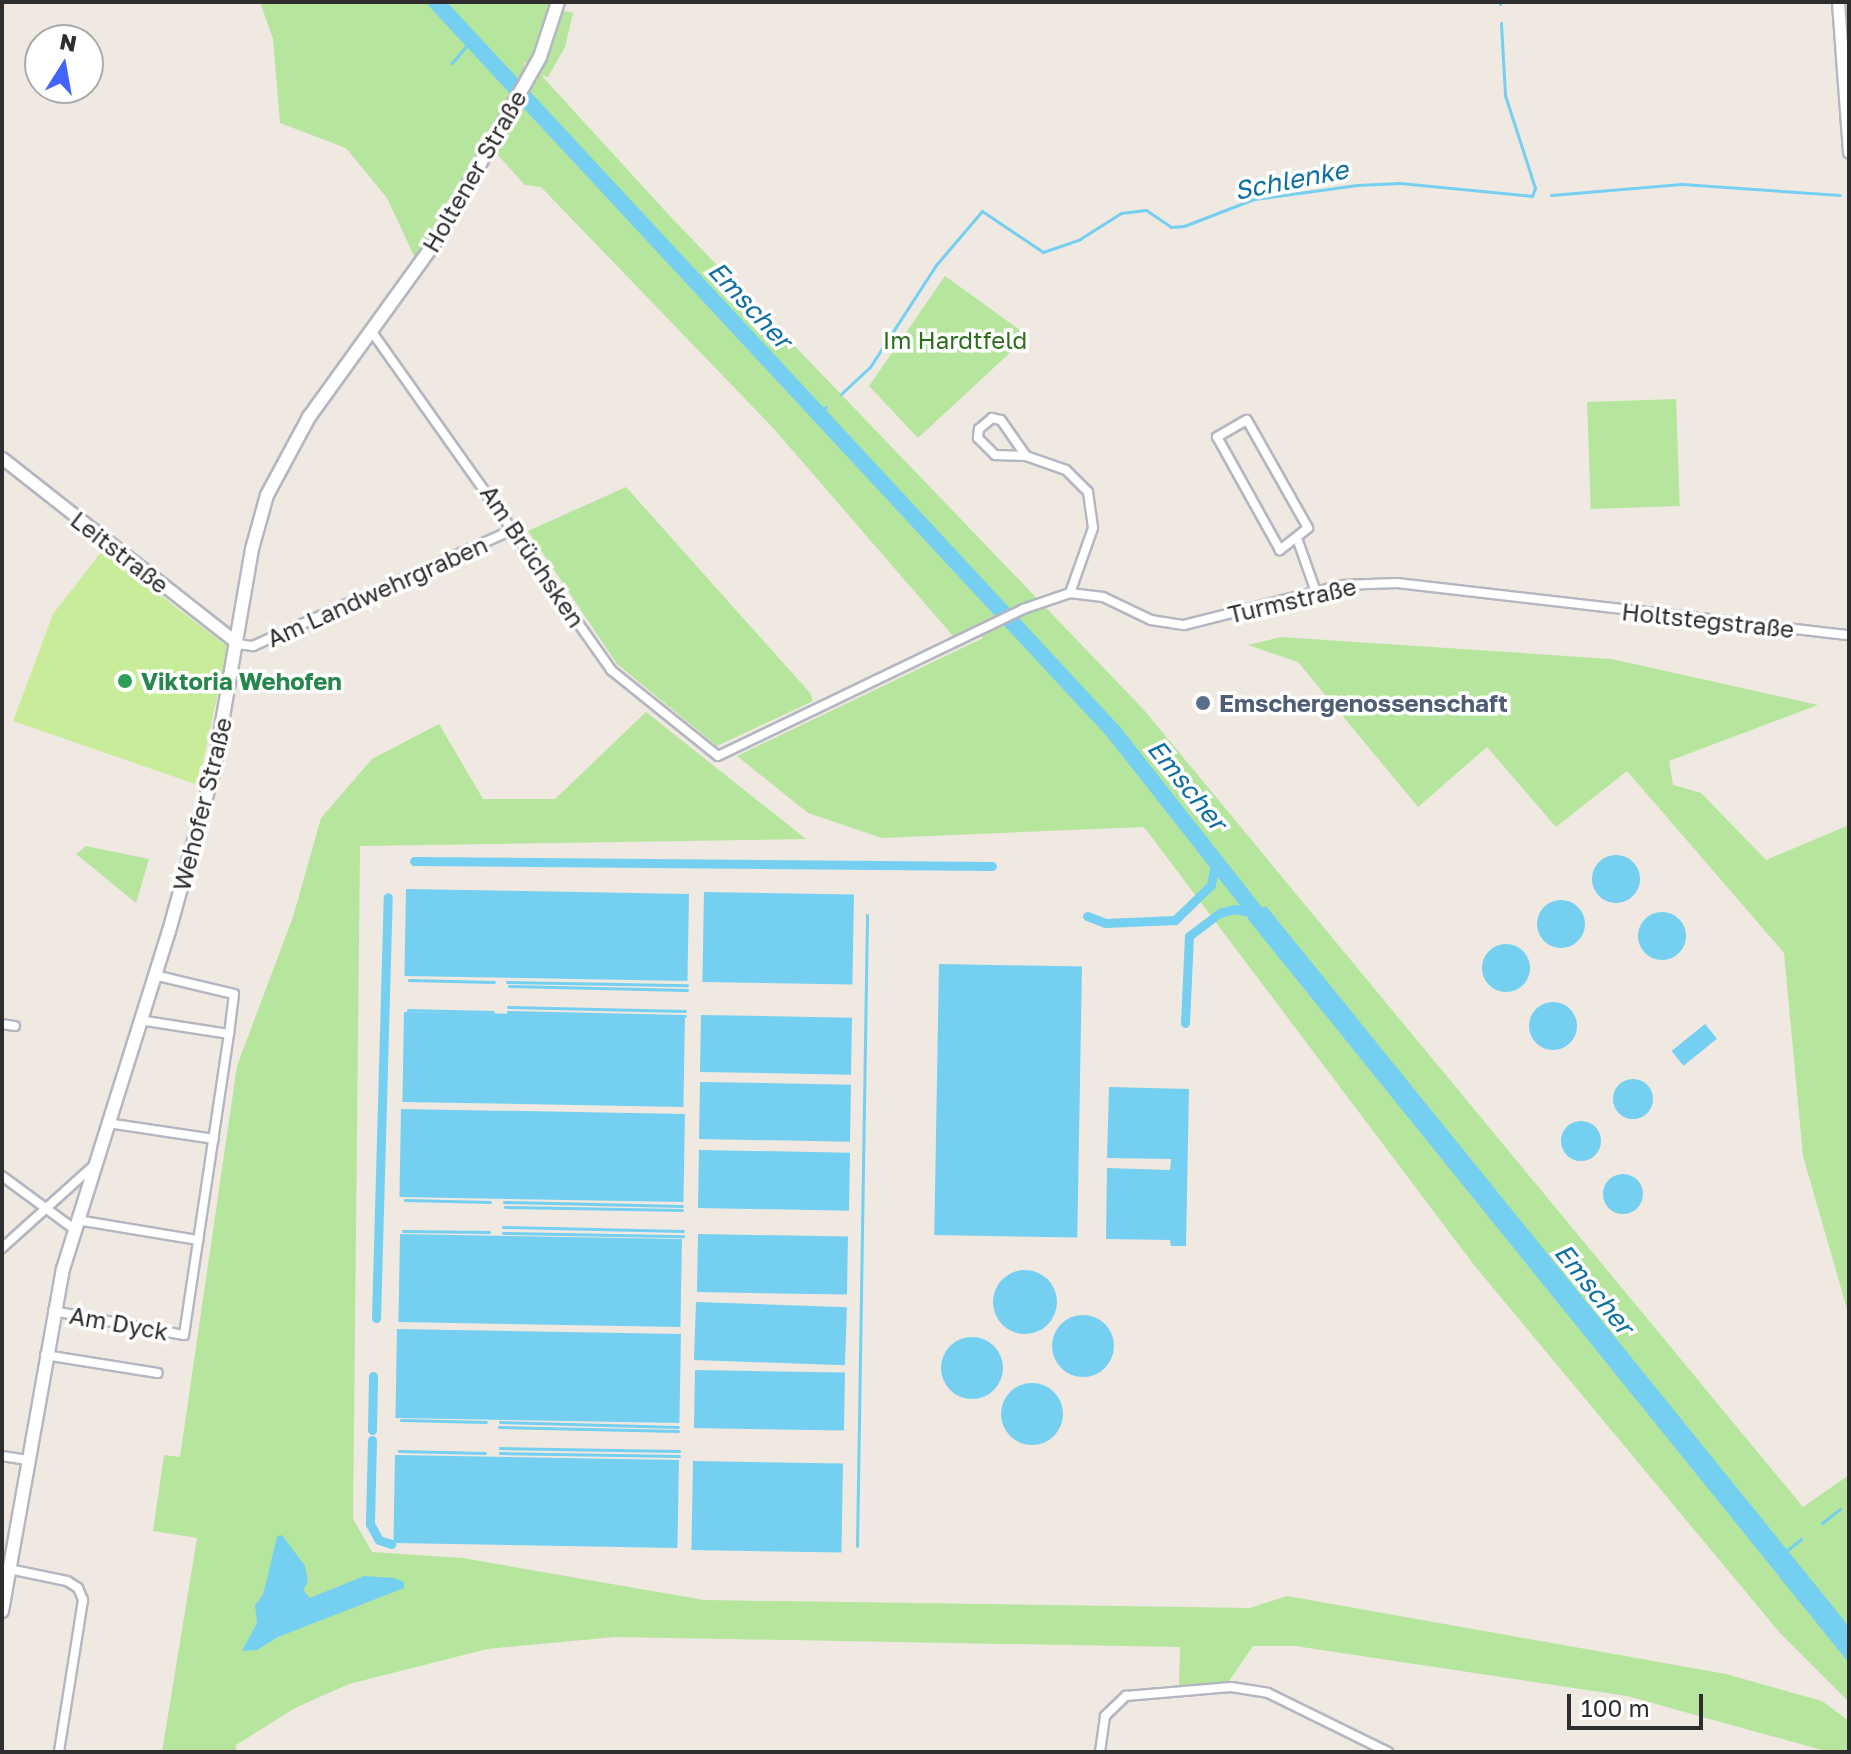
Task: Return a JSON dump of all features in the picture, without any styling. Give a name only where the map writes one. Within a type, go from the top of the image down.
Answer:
[{"type":"main road","name":"Holtener Straße","points":[[372,332],[438,238],[547,42],[558,2]]},
{"type":"main road","name":"Wehofer Straße","points":[[155,973],[214,769],[252,549],[276,474],[317,405],[372,332]]},
{"type":"main road","name":"Am Dyck","points":[[2,1611],[53,1311],[75,1225],[155,973]]},
{"type":"street","points":[[1838,2],[1849,152]]},
{"type":"street","name":"Am Brüchsken","points":[[372,332],[611,670],[718,756],[983,627],[1070,593]]},
{"type":"street","points":[[1026,456],[1001,420],[992,418],[979,429],[978,438],[995,455],[1026,456],[1066,470],[1092,502],[1093,528],[1070,593]]},
{"type":"street","points":[[1247,420],[1308,528],[1298,541],[1280,550],[1217,437],[1247,420]]},
{"type":"street","name":"Leitstraße","points":[[2,458],[238,644]]},
{"type":"street","name":"Am Landwehrgraben","points":[[238,644],[253,646],[514,529]]},
{"type":"street","points":[[1298,541],[1316,592]]},
{"type":"street","name":"Turmstraße","points":[[1070,593],[1103,597],[1151,620],[1184,625],[1316,592],[1397,583],[1567,605]]},
{"type":"street","name":"Holtstegstraße","points":[[1567,605],[1849,635]]},
{"type":"street","name":"Am Dyck","points":[[53,1311],[184,1335],[234,994],[155,973]]},
{"type":"street","points":[[140,1020],[229,1034]]},
{"type":"street","points":[[2,1024],[15,1026]]},
{"type":"street","points":[[107,1123],[214,1139]]},
{"type":"street","points":[[2,1248],[93,1166]]},
{"type":"street","points":[[2,1176],[43,1210],[75,1225],[198,1240]]},
{"type":"street","name":"Am Dyck","points":[[44,1355],[158,1373]]},
{"type":"street","points":[[2,1456],[26,1460]]},
{"type":"street","points":[[9,1569],[67,1581],[78,1588],[83,1600],[59,1752]]},
{"type":"street","points":[[1100,1752],[1105,1716],[1126,1696],[1231,1687],[1268,1693],[1387,1751]]},
{"type":"green space","points":[[260,2],[552,2],[552,8],[573,13],[565,47],[548,77],[541,75],[668,214],[1144,710],[1803,1507],[1849,1475],[1849,1702],[1780,1633],[1474,1265],[1144,827],[882,838],[808,813],[737,756],[983,638],[973,626],[953,636],[774,429],[541,187],[525,185],[496,153],[540,72],[524,62],[525,69],[415,258],[387,198],[346,148],[280,123],[273,39]]},
{"type":"green space","name":"Im Hardtfeld","points":[[945,276],[1028,336],[918,438],[869,386]]},
{"type":"green space","points":[[1676,399],[1680,506],[1591,509],[1587,402]]},
{"type":"green space","points":[[626,487],[810,693],[813,701],[717,746],[617,664],[528,531]]},
{"type":"green space","name":"Viktoria Wehofen","points":[[102,551],[228,647],[198,785],[13,721],[53,614]]},
{"type":"green space","points":[[1281,637],[1612,659],[1818,705],[1669,761],[1673,785],[1701,793],[1766,860],[1849,825],[1849,1316],[1803,1156],[1784,953],[1627,771],[1556,827],[1487,747],[1418,807],[1298,662],[1248,645]]},
{"type":"green space","points":[[646,712],[806,839],[360,846],[353,1519],[372,1552],[462,1558],[704,1600],[1250,1608],[1287,1596],[1726,1674],[1822,1701],[1849,1721],[1849,1752],[1829,1752],[1627,1696],[1295,1646],[1253,1646],[1229,1681],[1179,1687],[1180,1647],[615,1637],[487,1649],[349,1684],[295,1708],[236,1745],[236,1752],[162,1752],[197,1538],[153,1531],[164,1455],[180,1457],[237,1066],[293,917],[321,818],[372,759],[439,724],[483,799],[555,799]]},
{"type":"green space","points":[[86,846],[149,859],[136,903],[76,854]]},
{"type":"water","points":[[1616,855],[1625,856],[1633,862],[1639,870],[1639,888],[1633,896],[1625,902],[1616,903],[1607,902],[1599,896],[1593,888],[1592,879],[1593,870],[1599,862],[1607,856]]},
{"type":"water","points":[[406,889],[689,894],[687,981],[404,976]]},
{"type":"water","points":[[704,892],[854,895],[852,985],[702,982]]},
{"type":"water","points":[[1561,900],[1570,901],[1578,907],[1584,915],[1584,933],[1578,941],[1570,947],[1561,948],[1552,947],[1544,941],[1538,933],[1537,924],[1538,915],[1544,907],[1552,901]]},
{"type":"water","points":[[1266,906],[1839,1614],[1849,1627],[1849,1663],[1247,918]]},
{"type":"water","points":[[1662,912],[1671,913],[1679,919],[1685,927],[1685,945],[1679,953],[1671,959],[1662,960],[1653,959],[1645,953],[1639,945],[1638,936],[1639,927],[1645,919],[1653,913]]},
{"type":"water","points":[[1506,944],[1515,945],[1523,951],[1529,959],[1529,977],[1523,985],[1515,991],[1506,992],[1497,991],[1489,985],[1483,977],[1482,968],[1483,959],[1489,951],[1497,945]]},
{"type":"water","points":[[939,964],[1082,966],[1077,1237],[934,1235]]},
{"type":"water","points":[[1553,1002],[1562,1003],[1570,1009],[1576,1017],[1576,1035],[1570,1043],[1562,1049],[1553,1050],[1544,1049],[1536,1043],[1530,1035],[1529,1026],[1530,1017],[1536,1009],[1544,1003]]},
{"type":"water","points":[[404,1012],[685,1017],[683,1107],[402,1102]]},
{"type":"water","points":[[701,1015],[852,1018],[851,1075],[700,1072]]},
{"type":"water","points":[[1705,1024],[1717,1039],[1684,1066],[1672,1051]]},
{"type":"water","points":[[1633,1079],[1647,1085],[1653,1099],[1647,1113],[1633,1119],[1619,1113],[1613,1099],[1619,1085]]},
{"type":"water","points":[[700,1082],[851,1085],[850,1142],[699,1139]]},
{"type":"water","points":[[1109,1087],[1189,1089],[1186,1246],[1171,1246],[1170,1240],[1106,1239],[1107,1168],[1170,1170],[1171,1159],[1107,1158]]},
{"type":"water","points":[[401,1109],[685,1114],[683,1202],[399,1197]]},
{"type":"water","points":[[1581,1121],[1595,1127],[1601,1141],[1595,1155],[1581,1161],[1567,1155],[1561,1141],[1567,1127]]},
{"type":"water","points":[[699,1150],[850,1153],[849,1211],[698,1208]]},
{"type":"water","points":[[1623,1174],[1637,1180],[1643,1194],[1637,1208],[1623,1214],[1609,1208],[1603,1194],[1609,1180]]},
{"type":"water","points":[[400,1234],[682,1239],[680,1327],[398,1322]]},
{"type":"water","points":[[698,1234],[848,1237],[847,1295],[697,1292]]},
{"type":"water","points":[[1025,1270],[1043,1276],[1051,1284],[1057,1302],[1051,1320],[1043,1328],[1025,1334],[1007,1328],[999,1320],[993,1302],[999,1284],[1007,1276]]},
{"type":"water","points":[[696,1302],[847,1307],[845,1365],[694,1360]]},
{"type":"water","points":[[1077,1315],[1089,1315],[1105,1324],[1112,1334],[1112,1358],[1105,1368],[1089,1377],[1077,1377],[1057,1363],[1052,1352],[1052,1340],[1066,1320]]},
{"type":"water","points":[[397,1329],[681,1334],[679,1423],[395,1418]]},
{"type":"water","points":[[972,1337],[984,1339],[994,1346],[1001,1356],[1001,1380],[994,1390],[984,1397],[972,1399],[960,1397],[950,1390],[943,1380],[941,1368],[943,1356],[950,1346],[960,1339]]},
{"type":"water","points":[[695,1370],[845,1373],[844,1431],[694,1428]]},
{"type":"water","points":[[1032,1383],[1044,1385],[1054,1392],[1061,1402],[1061,1426],[1054,1436],[1044,1443],[1032,1445],[1020,1443],[1010,1436],[1003,1426],[1001,1414],[1003,1402],[1010,1392],[1020,1385]]},
{"type":"water","points":[[395,1455],[679,1460],[677,1548],[393,1543]]},
{"type":"water","points":[[693,1461],[843,1464],[841,1553],[691,1550]]},
{"type":"water","points":[[282,1535],[305,1566],[308,1582],[303,1590],[310,1598],[364,1576],[394,1578],[404,1582],[404,1588],[278,1637],[257,1650],[242,1651],[257,1623],[255,1605],[263,1595],[277,1537]]},
{"type":"waterway","name":"Emscher","points":[[436,2],[1113,731],[1268,928]]},
{"type":"waterway","name":"Schlenke","points":[[841,394],[870,367],[936,265],[982,211],[1043,252],[1080,239],[1121,213],[1146,210],[1171,227],[1184,226],[1254,199],[1357,185],[1400,183],[1532,196],[1535,188],[1505,95],[1501,23]]},
{"type":"waterway","points":[[452,63],[471,40]]},
{"type":"waterway","name":"Schlenke","points":[[1551,195],[1682,184],[1840,195]]},
{"type":"waterway","name":"Schlenke","points":[[819,413],[826,407]]},
{"type":"waterway","points":[[414,861],[992,866]]},
{"type":"waterway","points":[[1087,916],[1105,923],[1175,920],[1211,885],[1215,863]]},
{"type":"waterway","points":[[376,1318],[388,897]]},
{"type":"waterway","points":[[1185,1023],[1189,936],[1220,913],[1234,909],[1255,913]]},
{"type":"waterway","points":[[857,1546],[867,915]]},
{"type":"waterway","points":[[409,980],[494,982]]},
{"type":"waterway","points":[[507,982],[687,985]]},
{"type":"waterway","points":[[509,986],[687,990]]},
{"type":"waterway","points":[[508,1007],[685,1011]]},
{"type":"waterway","points":[[408,1010],[493,1012]]},
{"type":"waterway","points":[[508,1012],[685,1016]]},
{"type":"waterway","points":[[405,1200],[490,1202]]},
{"type":"waterway","points":[[504,1202],[682,1206]]},
{"type":"waterway","points":[[505,1207],[682,1210]]},
{"type":"waterway","points":[[503,1227],[683,1231]]},
{"type":"waterway","points":[[403,1231],[489,1232]]},
{"type":"waterway","points":[[503,1233],[683,1236]]},
{"type":"waterway","points":[[372,1430],[373,1376]]},
{"type":"waterway","points":[[401,1420],[486,1422]]},
{"type":"waterway","points":[[500,1422],[678,1427]]},
{"type":"waterway","points":[[499,1427],[678,1431]]},
{"type":"waterway","points":[[372,1440],[370,1524],[379,1540],[391,1544]]},
{"type":"waterway","points":[[500,1448],[679,1451]]},
{"type":"waterway","points":[[399,1451],[485,1453]]},
{"type":"waterway","points":[[500,1453],[679,1456]]},
{"type":"waterway","points":[[1822,1523],[1840,1509]]},
{"type":"waterway","points":[[1785,1552],[1801,1539]]},
{"type":"place","name":"Viktoria Wehofen","points":[[125,681]]},
{"type":"place","name":"Emschergenossenschaft","points":[[1203,703]]}]
